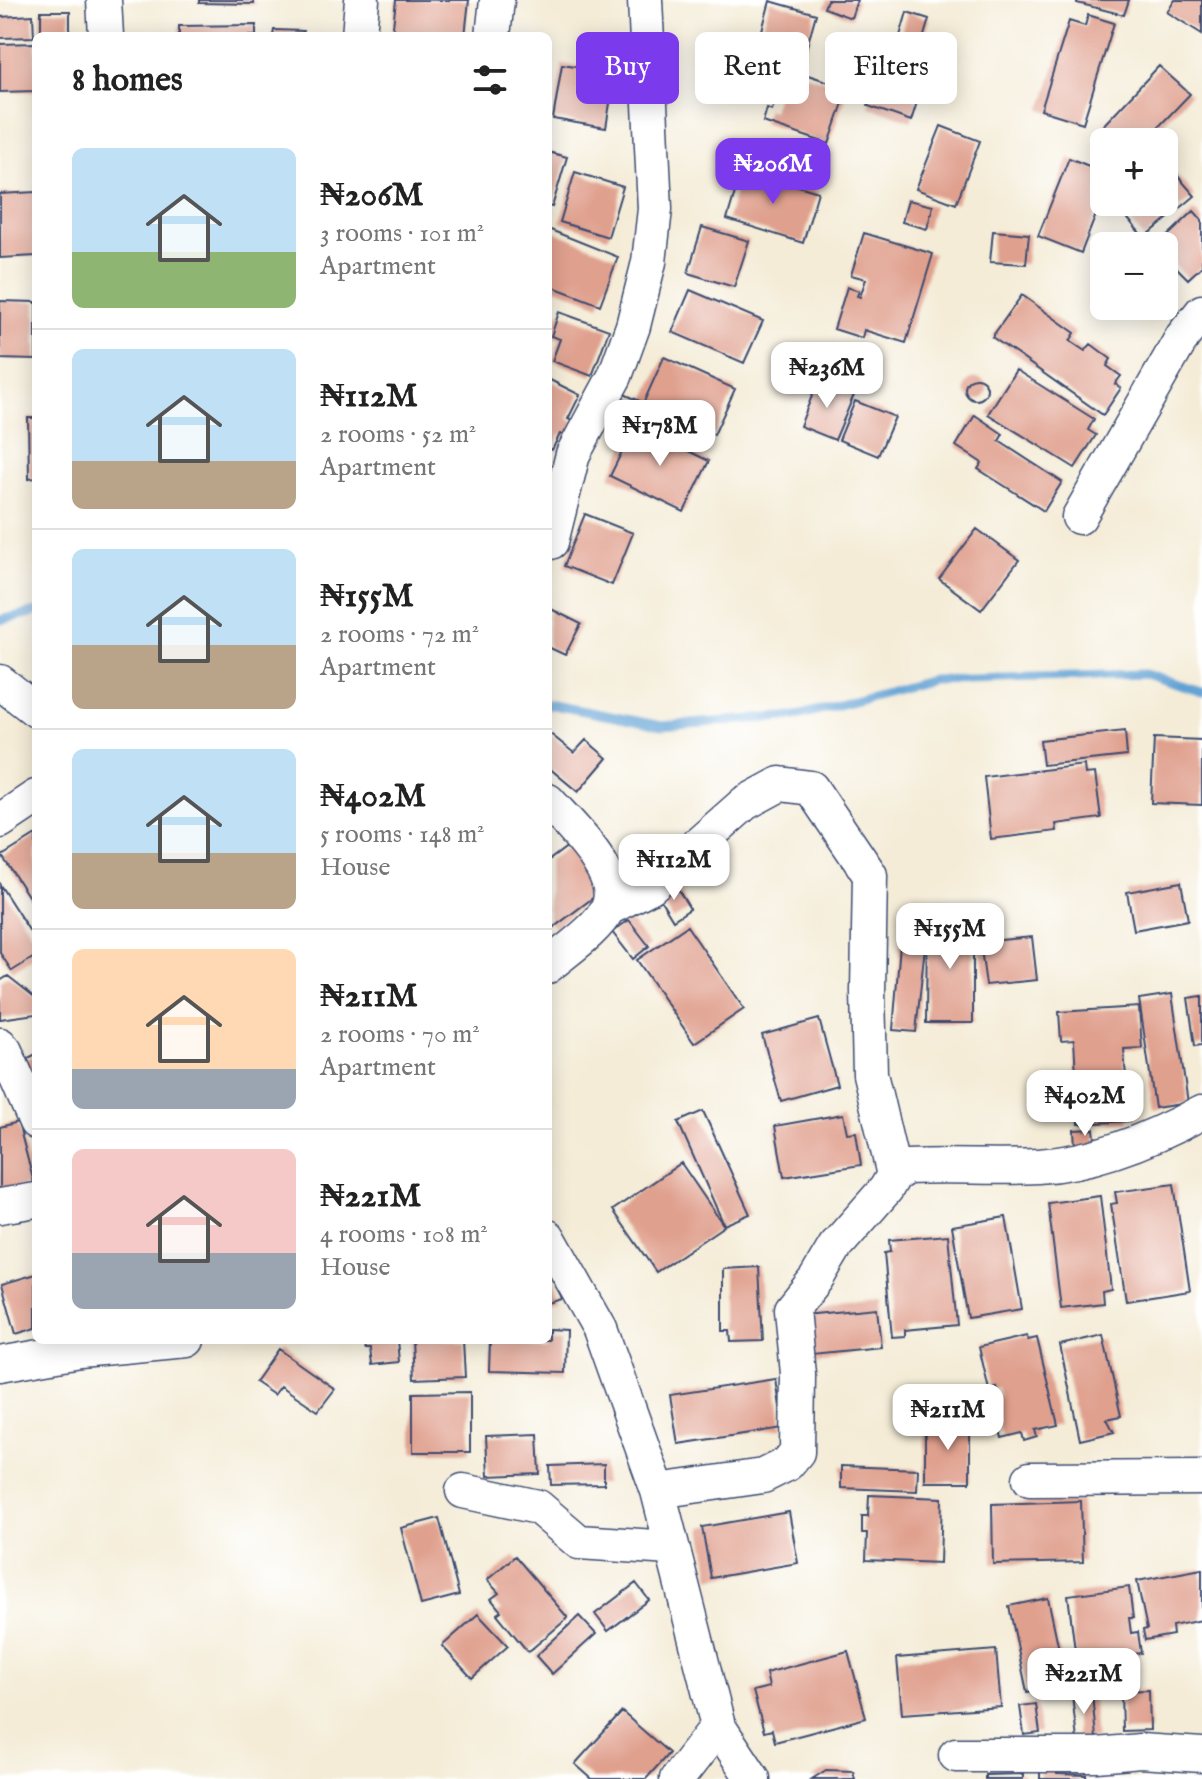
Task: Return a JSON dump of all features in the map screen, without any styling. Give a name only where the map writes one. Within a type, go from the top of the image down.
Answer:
[{"type":"street","points":[[104,0],[106,32]]},
{"type":"street","points":[[359,32],[362,0]]},
{"type":"street","points":[[493,32],[497,0]]},
{"type":"street","points":[[552,538],[573,454],[615,376],[633,326],[649,262],[655,209],[645,0]]},
{"type":"street","points":[[1079,517],[1183,336],[1202,312]]},
{"type":"street","points":[[0,682],[32,707]]},
{"type":"street","points":[[552,962],[596,924],[609,908],[651,886],[745,803],[780,784],[811,788],[870,875],[870,1074],[894,1175]]},
{"type":"street","points":[[0,821],[32,800]]},
{"type":"street","points":[[552,806],[600,860],[610,887],[609,908]]},
{"type":"street","points":[[0,1045],[32,1113]]},
{"type":"street","points":[[658,1491],[763,1476],[787,1464],[797,1452],[798,1374],[792,1309],[816,1279],[835,1247],[886,1189],[894,1175],[907,1167],[1040,1166],[1088,1158],[1126,1147],[1202,1112]]},
{"type":"street","points":[[0,1206],[32,1201]]},
{"type":"street","points":[[552,1244],[600,1329],[658,1491],[718,1726],[753,1779]]},
{"type":"street","points":[[0,1364],[80,1350],[144,1344]]},
{"type":"street","points":[[1030,1479],[1202,1478]]},
{"type":"street","points":[[463,1491],[538,1507],[579,1542],[671,1548]]},
{"type":"street","points":[[677,1779],[718,1726]]},
{"type":"street","points":[[956,1755],[1097,1755],[1140,1751],[1202,1755]]},
{"type":"building","points":[[199,0],[254,0],[254,4],[199,3]]},
{"type":"building","points":[[396,0],[469,0],[465,32],[392,32]]},
{"type":"building","points":[[827,0],[857,0],[851,18],[824,8]]},
{"type":"building","points":[[1077,0],[1129,0],[1124,15],[1077,3]]},
{"type":"building","points":[[1175,0],[1202,0],[1202,34],[1167,12]]},
{"type":"building","points":[[770,1],[816,14],[809,39],[809,32],[762,32]]},
{"type":"building","points":[[41,11],[70,11],[70,32],[41,32]]},
{"type":"building","points":[[907,12],[929,19],[925,32],[901,32]]},
{"type":"building","points":[[33,15],[32,37],[0,38],[0,17]]},
{"type":"building","points":[[1088,15],[1114,23],[1083,123],[1041,110],[1069,21],[1085,26]]},
{"type":"building","points":[[256,25],[256,32],[179,32],[179,26]]},
{"type":"building","points":[[274,30],[303,31],[303,32]]},
{"type":"building","points":[[32,43],[32,91],[0,92],[0,44]]},
{"type":"building","points":[[562,64],[576,66],[576,104],[610,104],[606,128],[553,119]]},
{"type":"building","points":[[1159,66],[1190,94],[1157,128],[1101,128]]},
{"type":"building","points":[[809,75],[825,81],[825,104],[843,104],[829,144],[763,122],[767,108],[772,110],[774,104],[809,104]]},
{"type":"building","points":[[869,104],[916,104],[911,121]]},
{"type":"building","points":[[941,126],[980,141],[956,204],[916,189]]},
{"type":"building","points":[[552,153],[567,157],[552,207]]},
{"type":"building","points":[[1069,158],[1090,166],[1090,216],[1095,216],[1081,253],[1038,236]]},
{"type":"building","points":[[742,169],[818,192],[803,243],[727,219]]},
{"type":"building","points":[[575,172],[623,187],[608,237],[560,222]]},
{"type":"building","points":[[1178,176],[1195,196],[1178,210]]},
{"type":"building","points":[[32,192],[32,256],[0,258],[0,194]]},
{"type":"building","points":[[908,200],[933,206],[927,229],[902,222]]},
{"type":"building","points":[[1194,211],[1202,220],[1202,266],[1188,279],[1178,269],[1178,232],[1172,232]]},
{"type":"building","points":[[1126,216],[1171,216],[1151,232],[1139,232]]},
{"type":"building","points":[[702,227],[749,241],[734,287],[688,273]]},
{"type":"building","points":[[552,231],[618,257],[600,305],[552,287]]},
{"type":"building","points":[[993,231],[1029,234],[1026,264],[990,262]]},
{"type":"building","points":[[864,233],[933,254],[906,343],[864,330],[862,338],[834,329],[847,287],[859,291],[857,296],[860,297],[866,279],[851,275]]},
{"type":"building","points":[[690,290],[763,321],[744,363],[672,332]]},
{"type":"building","points":[[1022,295],[1075,333],[1070,341],[1085,351],[1091,344],[1111,359],[1107,366],[1121,376],[1115,384],[1121,388],[1103,415],[992,337]]},
{"type":"building","points":[[0,301],[32,302],[32,360],[0,359]]},
{"type":"building","points":[[559,312],[609,330],[592,376],[552,361],[560,339],[552,336]]},
{"type":"building","points":[[796,348],[810,352],[805,370],[791,366]]},
{"type":"building","points":[[830,353],[869,364],[863,382],[825,370]]},
{"type":"building","points":[[664,357],[735,389],[714,435],[700,428],[698,433],[642,406]]},
{"type":"building","points":[[1016,370],[1094,419],[1088,430],[1096,435],[1075,468],[988,414]]},
{"type":"building","points":[[976,378],[984,381],[987,389],[984,397],[976,400],[968,397],[965,389],[968,381]]},
{"type":"building","points":[[552,381],[580,395],[568,419],[575,422],[568,437],[560,434],[552,450]]},
{"type":"building","points":[[818,381],[854,395],[835,440],[800,426]]},
{"type":"building","points":[[624,394],[642,402],[635,417],[617,410]]},
{"type":"building","points":[[855,401],[895,417],[878,456],[839,440]]},
{"type":"building","points":[[975,415],[1003,434],[999,441],[1062,482],[1044,511],[978,469],[982,463],[956,446]]},
{"type":"building","points":[[28,418],[32,418],[32,479],[29,479]]},
{"type":"building","points":[[635,425],[709,461],[684,512],[610,476]]},
{"type":"building","points":[[585,514],[633,533],[612,585],[564,566]]},
{"type":"building","points":[[977,529],[1019,560],[981,610],[939,579]]},
{"type":"building","points":[[552,610],[581,624],[565,655],[552,649]]},
{"type":"building","points":[[1125,731],[1127,756],[1043,765],[1040,740]]},
{"type":"building","points":[[552,735],[574,753],[586,740],[607,758],[578,792],[552,770]]},
{"type":"building","points":[[1154,738],[1202,740],[1202,805],[1151,803]]},
{"type":"building","points":[[1084,765],[1085,774],[1095,773],[1101,818],[1056,824],[1057,831],[991,839],[984,777]]},
{"type":"building","points":[[32,837],[32,902],[2,856]]},
{"type":"building","points":[[568,846],[602,891],[554,927],[552,924],[552,858]]},
{"type":"building","points":[[1181,882],[1188,920],[1134,930],[1127,892]]},
{"type":"building","points":[[674,883],[690,909],[673,920],[657,894]]},
{"type":"building","points":[[0,885],[32,935],[32,958],[12,971],[0,953]]},
{"type":"building","points":[[927,918],[973,919],[973,1023],[926,1023]]},
{"type":"building","points":[[629,920],[649,946],[633,959],[612,932]]},
{"type":"building","points":[[687,926],[744,1009],[694,1043],[637,960]]},
{"type":"building","points":[[1032,937],[1037,980],[986,985],[980,942]]},
{"type":"building","points":[[900,944],[925,946],[916,1032],[893,1030]]},
{"type":"building","points":[[8,976],[32,995],[32,1015],[0,1019],[0,981]]},
{"type":"building","points":[[1172,994],[1188,1103],[1155,1108],[1139,999]]},
{"type":"building","points":[[1202,996],[1202,1045],[1195,1046],[1188,998]]},
{"type":"building","points":[[1139,1007],[1142,1048],[1124,1049],[1129,1121],[1079,1124],[1074,1040],[1061,1041],[1059,1012]]},
{"type":"building","points":[[819,1019],[837,1085],[781,1101],[762,1035]]},
{"type":"building","points":[[32,1056],[32,1082],[21,1062]]},
{"type":"building","points":[[703,1111],[750,1214],[724,1225],[678,1122]]},
{"type":"building","points":[[843,1114],[847,1133],[856,1132],[861,1165],[784,1177],[775,1126]]},
{"type":"building","points":[[18,1122],[32,1184],[0,1192],[0,1127]]},
{"type":"building","points":[[1094,1129],[1096,1146],[1075,1147],[1074,1130]]},
{"type":"building","points":[[681,1163],[724,1226],[656,1272],[613,1210]]},
{"type":"building","points":[[1174,1184],[1190,1291],[1126,1301],[1111,1204],[1117,1203],[1115,1192]]},
{"type":"building","points":[[1100,1196],[1111,1289],[1102,1291],[1103,1303],[1061,1308],[1048,1203]]},
{"type":"building","points":[[1006,1217],[1022,1309],[968,1318],[952,1226]]},
{"type":"building","points":[[948,1235],[957,1325],[905,1330],[905,1336],[892,1337],[884,1253],[890,1252],[889,1240]]},
{"type":"building","points":[[552,1266],[562,1299],[552,1302]]},
{"type":"building","points":[[759,1267],[763,1341],[731,1342],[730,1331],[723,1331],[723,1269]]},
{"type":"building","points":[[32,1275],[32,1329],[16,1334],[2,1284]]},
{"type":"building","points":[[877,1308],[881,1347],[812,1354],[804,1315]]},
{"type":"building","points":[[552,1329],[566,1330],[565,1373],[489,1371],[490,1344],[552,1344]]},
{"type":"building","points":[[1103,1335],[1121,1416],[1107,1419],[1114,1432],[1080,1440],[1060,1345]]},
{"type":"building","points":[[1027,1336],[1028,1340],[1037,1338],[1058,1425],[1035,1430],[1037,1437],[1024,1441],[1022,1433],[1002,1438],[992,1398],[999,1396],[997,1388],[989,1390],[979,1347]]},
{"type":"building","points":[[364,1344],[397,1344],[399,1362],[372,1365],[370,1349],[365,1349]]},
{"type":"building","points":[[412,1344],[463,1344],[465,1377],[414,1379]]},
{"type":"building","points":[[278,1349],[335,1389],[318,1411],[281,1386],[274,1395],[255,1382]]},
{"type":"building","points":[[776,1379],[783,1428],[678,1444],[670,1395]]},
{"type":"building","points":[[470,1392],[470,1452],[413,1452],[413,1393]]},
{"type":"building","points":[[925,1421],[970,1421],[970,1482],[925,1482]]},
{"type":"building","points":[[538,1434],[540,1474],[488,1476],[486,1436]]},
{"type":"building","points":[[604,1464],[604,1484],[551,1485],[550,1466]]},
{"type":"building","points":[[841,1466],[918,1469],[917,1491],[841,1488]]},
{"type":"building","points":[[869,1495],[942,1498],[940,1563],[866,1560],[867,1533],[862,1533],[862,1516],[868,1516]]},
{"type":"building","points":[[1081,1501],[1083,1562],[993,1564],[992,1504]]},
{"type":"building","points":[[789,1512],[798,1563],[711,1578],[702,1527]]},
{"type":"building","points":[[439,1518],[459,1595],[421,1605],[401,1528]]},
{"type":"building","points":[[515,1556],[568,1618],[528,1652],[497,1614],[501,1611],[491,1599],[499,1593],[487,1580]]},
{"type":"building","points":[[1202,1569],[1202,1620],[1172,1626],[1173,1635],[1145,1640],[1143,1630],[1147,1629],[1137,1581]]},
{"type":"building","points":[[636,1583],[649,1600],[608,1631],[595,1614]]},
{"type":"building","points":[[1129,1587],[1133,1618],[1129,1618],[1131,1633],[1138,1632],[1141,1653],[1133,1654],[1136,1683],[1080,1690],[1068,1595]]},
{"type":"building","points":[[1048,1598],[1068,1692],[1044,1698],[1043,1689],[1027,1692],[1009,1606]]},
{"type":"building","points":[[478,1614],[508,1646],[472,1678],[442,1646]]},
{"type":"building","points":[[579,1616],[596,1634],[552,1674],[536,1656]]},
{"type":"building","points":[[996,1650],[1001,1707],[902,1714],[897,1658]]},
{"type":"building","points":[[848,1651],[866,1718],[775,1742],[772,1730],[764,1732],[753,1691],[769,1687],[766,1673]]},
{"type":"building","points":[[1149,1690],[1150,1730],[1122,1731],[1121,1691]]},
{"type":"building","points":[[1092,1692],[1096,1738],[1077,1740],[1072,1694]]},
{"type":"building","points":[[1036,1704],[1040,1733],[1024,1735],[1020,1706]]},
{"type":"building","points":[[622,1712],[669,1753],[646,1779],[592,1779],[575,1764]]},
{"type":"building","points":[[1040,1761],[1057,1761],[1057,1774],[1087,1775],[1087,1779],[1040,1779]]},
{"type":"building","points":[[826,1770],[853,1771],[855,1779],[812,1779]]},
{"type":"building","points":[[1023,1774],[1023,1779],[985,1779],[985,1775]]},
{"type":"waterway","points":[[0,620],[32,613]]},
{"type":"waterway","points":[[552,705],[662,726],[797,716],[932,680],[1145,674],[1202,692]]}]
